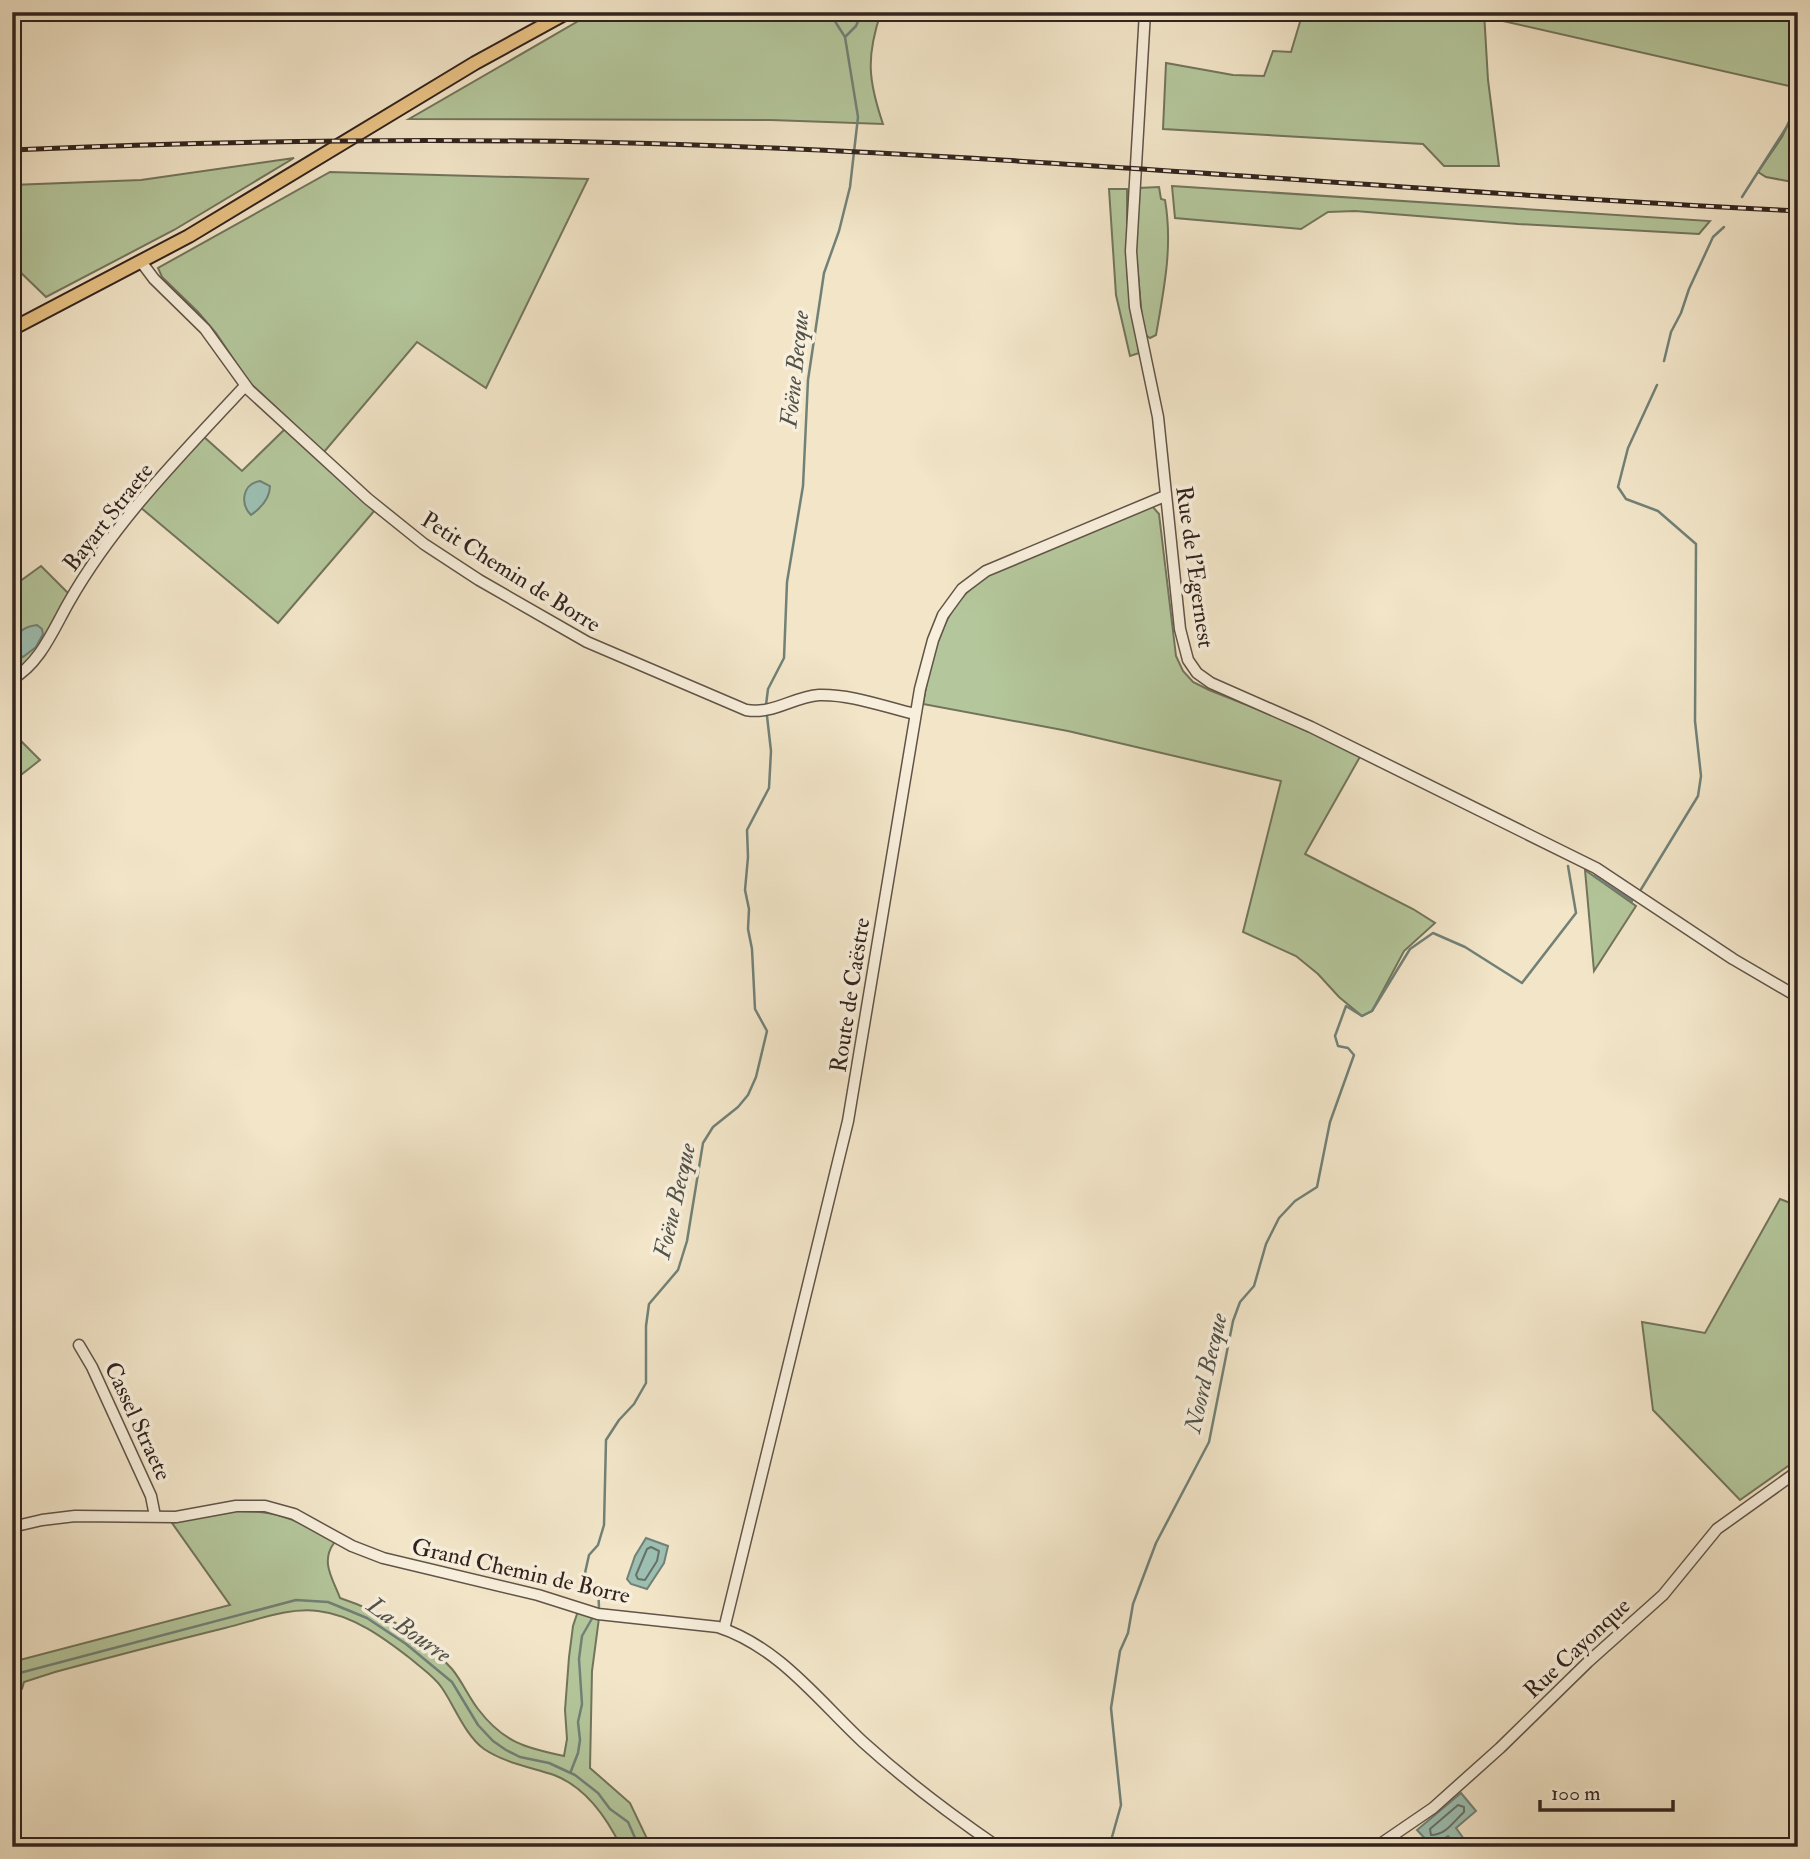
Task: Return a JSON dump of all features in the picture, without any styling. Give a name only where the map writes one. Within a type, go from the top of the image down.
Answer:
[{"type":"main road","points":[[12,329],[142,263],[221,218],[497,50],[568,12]]},
{"type":"street","name":"Rue de l'Egernest","points":[[1145,12],[1130,243],[1135,307],[1158,417],[1182,644],[1188,660],[1201,676],[1222,690],[1311,727],[1591,865],[1742,965],[1798,998]]},
{"type":"street","name":"Petit Chemin de Borre","points":[[142,263],[154,279],[205,329],[245,386],[360,492],[416,538],[479,580],[596,647],[746,710],[766,711],[806,697],[825,695],[915,714]]},
{"type":"street","name":"Bayart Straete","points":[[12,679],[30,664],[86,573],[140,501],[245,386]]},
{"type":"street","name":"Route de Caëstre","points":[[724,1629],[848,1121],[915,714],[937,627],[952,602],[968,584],[993,567],[1165,496]]},
{"type":"street","name":"Cassel Straete","points":[[79,1345],[92,1367],[152,1496],[155,1516]]},
{"type":"street","name":"Rue Cayonque","points":[[1376,1847],[1433,1808],[1507,1741],[1594,1656],[1663,1595],[1717,1529],[1798,1471]]},
{"type":"street","name":"Grand Chemin de Borre","points":[[12,1527],[75,1516],[183,1516],[244,1505],[272,1507],[301,1517],[352,1546],[383,1558],[538,1595],[598,1614],[698,1623],[724,1629],[785,1665],[879,1756],[946,1811],[998,1847]]},
{"type":"shaded area","points":[[594,12],[881,12],[873,42],[871,68],[874,94],[883,124],[771,120],[409,119]]},
{"type":"shaded area","points":[[1303,12],[1321,16],[1322,12],[1484,12],[1488,80],[1499,166],[1444,166],[1423,144],[1163,129],[1166,63],[1233,75],[1264,76],[1273,51],[1291,52]]},
{"type":"shaded area","points":[[1494,12],[1798,12],[1798,88],[1494,19]]},
{"type":"shaded area","points":[[1798,103],[1798,183],[1766,177],[1758,172],[1782,137]]},
{"type":"shaded area","points":[[294,158],[174,230],[46,297],[12,264],[12,185],[141,180]]},
{"type":"shaded area","points":[[330,172],[588,179],[486,388],[417,342],[324,452],[249,382],[216,333],[162,277],[158,268]]},
{"type":"shaded area","points":[[1172,186],[1710,221],[1699,234],[1355,211],[1328,212],[1301,229],[1175,218]]},
{"type":"shaded area","points":[[1159,187],[1161,199],[1165,200],[1168,251],[1156,335],[1150,338],[1144,334],[1143,328],[1135,242],[1138,188]]},
{"type":"shaded area","points":[[1109,189],[1127,189],[1127,272],[1139,353],[1130,356],[1116,295]]},
{"type":"shaded area","points":[[286,428],[375,510],[278,623],[140,507],[204,437],[242,471]]},
{"type":"shaded area","points":[[1152,506],[1159,514],[1176,656],[1183,671],[1193,682],[1209,690],[1292,723],[1361,755],[1305,854],[1435,923],[1404,951],[1372,1011],[1362,1016],[1296,956],[1243,932],[1281,781],[1068,731],[923,704],[931,665],[943,629],[951,612],[977,583],[994,572]]},
{"type":"shaded area","points":[[41,566],[69,594],[32,669],[12,686],[12,587]]},
{"type":"shaded area","points":[[12,732],[40,760],[12,782]]},
{"type":"shaded area","points":[[1585,870],[1636,906],[1594,971]]},
{"type":"shaded area","points":[[1780,1199],[1798,1206],[1798,1459],[1740,1500],[1653,1410],[1642,1322],[1705,1333]]},
{"type":"shaded area","points":[[228,1511],[282,1516],[332,1539],[334,1543],[328,1564],[340,1598],[371,1610],[414,1635],[452,1669],[478,1709],[496,1729],[516,1742],[538,1750],[564,1756],[567,1739],[565,1710],[573,1626],[578,1611],[599,1618],[592,1671],[590,1768],[630,1803],[651,1847],[621,1847],[602,1815],[576,1787],[554,1775],[509,1761],[484,1749],[471,1736],[432,1676],[379,1636],[356,1622],[331,1613],[307,1610],[271,1615],[55,1672],[24,1682],[22,1689],[12,1691],[12,1662],[230,1605],[172,1523]]},
{"type":"water","points":[[260,481],[270,486],[270,490],[264,502],[251,515],[244,500],[246,490]]},
{"type":"water","points":[[37,625],[43,634],[36,647],[23,657],[19,654],[16,638],[25,628]]},
{"type":"water","points":[[646,1538],[668,1546],[664,1563],[647,1589],[631,1584],[627,1579],[635,1556]]},
{"type":"water","points":[[1461,1793],[1476,1811],[1456,1828],[1464,1839],[1457,1845],[1448,1836],[1434,1845],[1430,1844],[1417,1830]]},
{"type":"waterway","name":"Foëne Becque","points":[[766,705],[768,689],[784,658],[787,582],[803,486],[808,380],[824,273],[839,231],[850,187],[858,117],[845,37],[829,12]]},
{"type":"waterway","points":[[845,37],[856,26],[862,12]]},
{"type":"waterway","name":"Noord Becque","points":[[1742,197],[1786,128],[1798,103]]},
{"type":"waterway","name":"Noord Becque","points":[[1664,361],[1671,332],[1689,289],[1713,237],[1724,227]]},
{"type":"waterway","points":[[1640,891],[1698,796],[1701,776],[1695,721],[1696,544],[1658,511],[1626,499],[1618,487],[1628,448],[1657,385]]},
{"type":"waterway","name":"Foëne Becque","points":[[599,1607],[598,1587],[585,1573],[589,1555],[598,1545],[604,1525],[606,1440],[634,1404],[646,1383],[646,1326],[649,1304],[678,1270],[687,1241],[703,1143],[713,1127],[738,1107],[748,1095],[756,1077],[767,1031],[755,1009],[752,949],[748,929],[749,909],[745,890],[747,830],[769,788],[771,751],[767,716]]},
{"type":"waterway","name":"Noord Becque","points":[[1112,1847],[1121,1805],[1111,1708],[1120,1651],[1128,1633],[1133,1604],[1156,1543],[1209,1442],[1233,1321],[1240,1302],[1254,1286],[1266,1244],[1279,1218],[1295,1201],[1317,1187],[1330,1122],[1354,1055],[1348,1048],[1338,1046],[1335,1036],[1346,1006],[1362,1016],[1372,1011],[1410,949],[1433,933],[1465,947],[1522,983],[1576,913],[1568,866]]},
{"type":"waterway","name":"Noord Becque","points":[[1594,876],[1632,901]]},
{"type":"waterway","name":"La Bourre","points":[[12,1675],[296,1600],[328,1602],[367,1618],[406,1644],[452,1682],[478,1725],[493,1741],[520,1757],[549,1763],[575,1775],[598,1793],[610,1809],[628,1822],[639,1847]]},
{"type":"waterway","name":"Foëne Becque","points":[[571,1771],[580,1740],[578,1722],[582,1704],[579,1659],[582,1636],[594,1615]]},
{"type":"railway","points":[[12,150],[353,141],[695,145],[971,158],[1798,211]]}]
